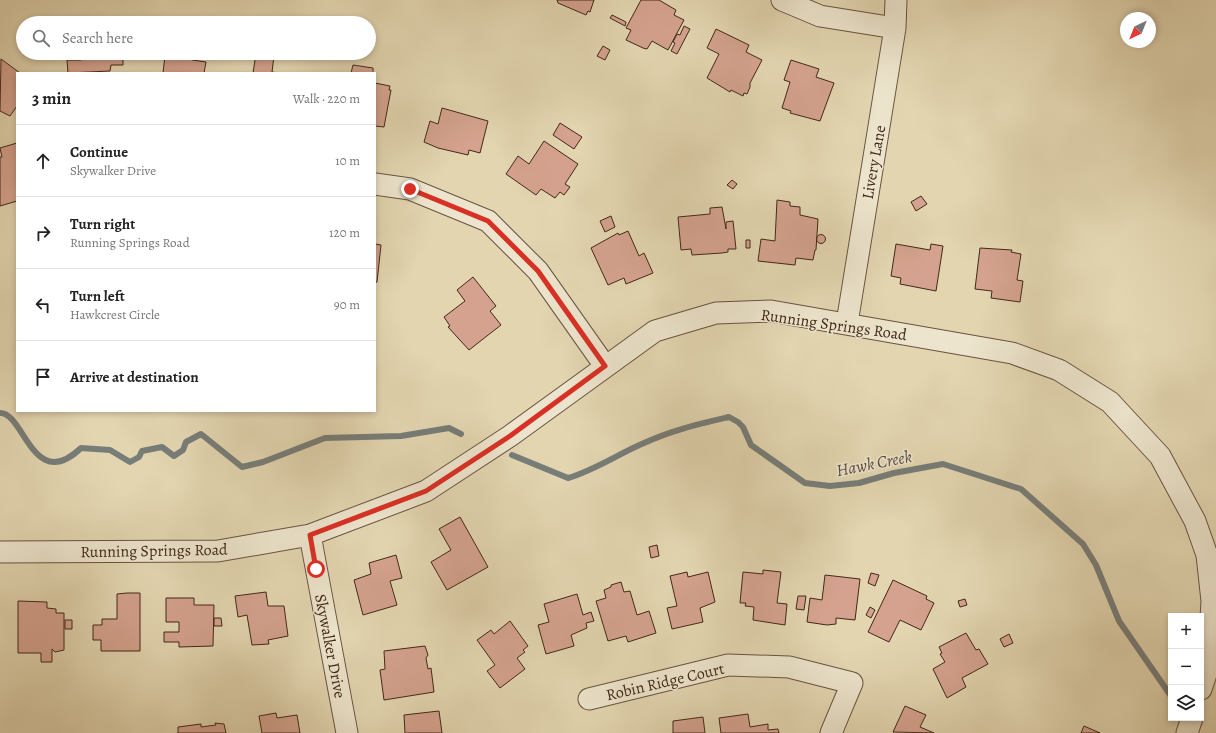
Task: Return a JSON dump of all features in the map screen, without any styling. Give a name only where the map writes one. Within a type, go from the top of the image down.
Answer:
[{"type":"street","points":[[782,0],[820,16],[895,28]]},
{"type":"street","name":"Livery Lane","points":[[847,323],[895,28],[896,0]]},
{"type":"street","points":[[376,184],[410,189],[488,221],[538,271],[605,366]]},
{"type":"street","name":"Running Springs Road","points":[[0,552],[218,551],[310,535],[426,491],[510,436],[654,331],[716,313],[770,311],[847,323],[1012,353],[1059,370],[1110,402],[1160,456],[1211,554],[1214,586],[1208,668],[1203,685]]},
{"type":"street","name":"Skywalker Drive","points":[[310,535],[347,733]]},
{"type":"street","name":"Robin Ridge Court","points":[[589,699],[728,665],[789,667],[852,683],[831,733]]},
{"type":"street","points":[[1187,733],[1191,721]]},
{"type":"building","points":[[557,0],[594,0],[590,12],[588,11],[586,15],[558,3]]},
{"type":"building","points":[[641,0],[659,0],[676,10],[674,15],[684,20],[668,50],[652,41],[647,49],[626,40],[631,30],[626,28]]},
{"type":"building","points":[[612,15],[626,22],[625,26],[610,18]]},
{"type":"building","points":[[684,26],[690,29],[677,54],[671,51],[675,43],[673,42],[677,34],[680,35]]},
{"type":"building","points":[[716,29],[749,45],[746,52],[762,60],[750,83],[747,94],[744,93],[743,96],[731,90],[730,92],[707,78],[719,54],[707,48]]},
{"type":"building","points":[[603,46],[610,50],[605,60],[597,56]]},
{"type":"building","points":[[1,59],[19,72],[16,72],[16,107],[10,116],[0,111]]},
{"type":"building","points":[[67,60],[123,60],[123,65],[111,65],[110,71],[68,72]]},
{"type":"building","points":[[165,60],[192,60],[206,62],[204,72],[163,72]]},
{"type":"building","points":[[255,60],[274,60],[272,72],[253,72]]},
{"type":"building","points":[[791,60],[819,69],[816,77],[834,83],[820,121],[790,113],[791,111],[782,108],[790,82],[784,80]]},
{"type":"building","points":[[353,65],[373,68],[373,72],[351,72]]},
{"type":"building","points":[[376,83],[390,86],[389,90],[391,90],[384,127],[376,126]]},
{"type":"building","points":[[442,108],[488,121],[480,153],[469,150],[468,155],[438,148],[424,142],[430,121],[438,124]]},
{"type":"building","points":[[560,123],[582,137],[574,149],[553,135]]},
{"type":"building","points":[[544,141],[578,164],[565,184],[570,187],[564,195],[560,192],[555,198],[541,189],[536,195],[506,174],[518,156],[529,164]]},
{"type":"building","points":[[16,143],[16,201],[0,206],[0,157],[2,157],[0,148]]},
{"type":"building","points":[[732,180],[737,184],[733,189],[727,185]]},
{"type":"building","points":[[921,196],[927,204],[916,211],[911,202]]},
{"type":"building","points":[[777,200],[790,202],[790,206],[800,207],[800,215],[818,219],[816,250],[813,260],[796,258],[795,265],[758,261],[761,239],[775,241]]},
{"type":"building","points":[[722,207],[726,229],[726,222],[733,221],[736,249],[728,249],[728,252],[722,253],[692,255],[691,249],[681,250],[678,217],[710,214],[710,208]]},
{"type":"building","points":[[611,216],[615,227],[605,232],[600,221]]},
{"type":"building","points":[[628,231],[639,256],[644,253],[653,273],[626,284],[624,278],[608,285],[591,248],[618,233],[619,235]]},
{"type":"building","points":[[819,235],[823,235],[825,239],[823,243],[819,243],[817,241],[817,237]]},
{"type":"building","points":[[746,240],[750,240],[750,248],[746,248]]},
{"type":"building","points":[[376,244],[381,245],[376,282]]},
{"type":"building","points":[[896,244],[930,250],[931,244],[943,246],[936,291],[900,284],[901,278],[891,276]]},
{"type":"building","points":[[980,248],[1012,250],[1011,252],[1021,254],[1017,280],[1023,281],[1020,302],[991,298],[992,291],[975,289]]},
{"type":"building","points":[[473,277],[496,306],[490,311],[501,325],[469,350],[448,327],[450,326],[444,317],[465,301],[457,290]]},
{"type":"building","points":[[460,517],[488,567],[447,590],[431,562],[451,550],[439,529]]},
{"type":"building","points":[[657,545],[659,556],[651,558],[649,547]]},
{"type":"building","points":[[396,555],[402,578],[390,581],[397,605],[363,615],[354,580],[371,574],[369,563]]},
{"type":"building","points":[[763,570],[781,572],[777,603],[787,604],[785,625],[753,620],[754,607],[745,606],[746,603],[740,603],[743,572],[763,574]]},
{"type":"building","points":[[687,572],[688,577],[708,572],[715,602],[700,608],[703,622],[672,629],[667,608],[677,606],[670,576]]},
{"type":"building","points":[[871,573],[879,575],[875,586],[868,583]]},
{"type":"building","points":[[825,575],[860,579],[855,620],[836,618],[836,624],[827,625],[807,622],[810,598],[822,600]]},
{"type":"building","points":[[893,580],[927,596],[926,599],[934,603],[921,630],[900,620],[889,642],[868,632]]},
{"type":"building","points":[[621,582],[624,592],[630,591],[637,615],[649,611],[656,633],[628,642],[626,636],[608,641],[596,601],[606,598],[604,590],[611,587],[611,585]]},
{"type":"building","points":[[266,592],[268,606],[284,606],[288,636],[268,640],[269,644],[252,645],[247,615],[238,617],[235,596]]},
{"type":"building","points":[[140,593],[140,651],[101,651],[101,640],[93,640],[93,625],[102,625],[102,619],[117,619],[117,594]]},
{"type":"building","points":[[577,594],[583,615],[591,612],[594,621],[586,623],[587,628],[571,635],[574,646],[546,654],[538,625],[549,622],[544,604]]},
{"type":"building","points":[[798,596],[806,596],[804,610],[796,609]]},
{"type":"building","points":[[166,598],[194,598],[194,605],[214,605],[213,646],[179,647],[179,642],[164,642],[164,632],[179,632],[179,622],[166,622]]},
{"type":"building","points":[[965,599],[967,605],[960,607],[958,601]]},
{"type":"building","points":[[18,601],[47,602],[47,608],[56,609],[56,613],[64,613],[64,650],[55,652],[52,649],[52,662],[41,662],[41,653],[18,653]]},
{"type":"building","points":[[870,607],[875,610],[871,618],[866,615]]},
{"type":"building","points":[[214,618],[221,618],[222,626],[214,626]]},
{"type":"building","points":[[65,620],[72,620],[72,629],[65,629]]},
{"type":"building","points":[[510,621],[528,646],[523,650],[525,652],[517,658],[525,669],[500,688],[487,671],[495,665],[477,640],[491,630],[494,634]]},
{"type":"building","points":[[966,633],[976,650],[979,649],[988,664],[962,678],[966,687],[947,698],[933,669],[945,662],[940,654],[942,653],[939,647]]},
{"type":"building","points":[[1009,634],[1013,643],[1004,647],[1000,639]]},
{"type":"building","points":[[425,646],[428,655],[426,658],[428,669],[431,668],[434,692],[384,700],[380,670],[385,669],[384,651]]},
{"type":"building","points":[[905,706],[926,715],[920,727],[934,733],[893,732]]},
{"type":"building","points":[[439,711],[442,733],[405,733],[404,715]]},
{"type":"building","points":[[276,713],[277,718],[297,715],[300,733],[262,733],[259,716]]},
{"type":"building","points":[[748,714],[750,727],[768,724],[768,730],[778,729],[779,733],[721,733],[719,718]]},
{"type":"building","points":[[703,717],[705,733],[673,733],[673,721]]},
{"type":"building","points":[[215,723],[224,724],[226,733],[178,733],[178,727],[201,724],[201,727],[216,725]]},
{"type":"building","points":[[1084,726],[1100,733],[1081,733]]},
{"type":"waterway","name":"Hawk Creek","points":[[0,413],[8,416],[41,457],[51,462],[65,460],[81,448],[110,450],[130,462],[139,457],[142,451],[162,447],[174,456],[183,450],[186,442],[201,434],[242,467],[263,462],[325,438],[401,436],[449,428],[461,434]]},
{"type":"waterway","name":"Hawk Creek","points":[[512,455],[568,478],[588,471],[654,438],[729,417],[743,427],[751,445],[805,483],[830,486],[859,483],[894,473],[943,464],[1021,489],[1083,544],[1096,565],[1119,621],[1168,692]]},
{"type":"route","points":[[316,569],[310,535],[426,491],[510,436],[605,366],[538,271],[488,221],[410,189]]}]
